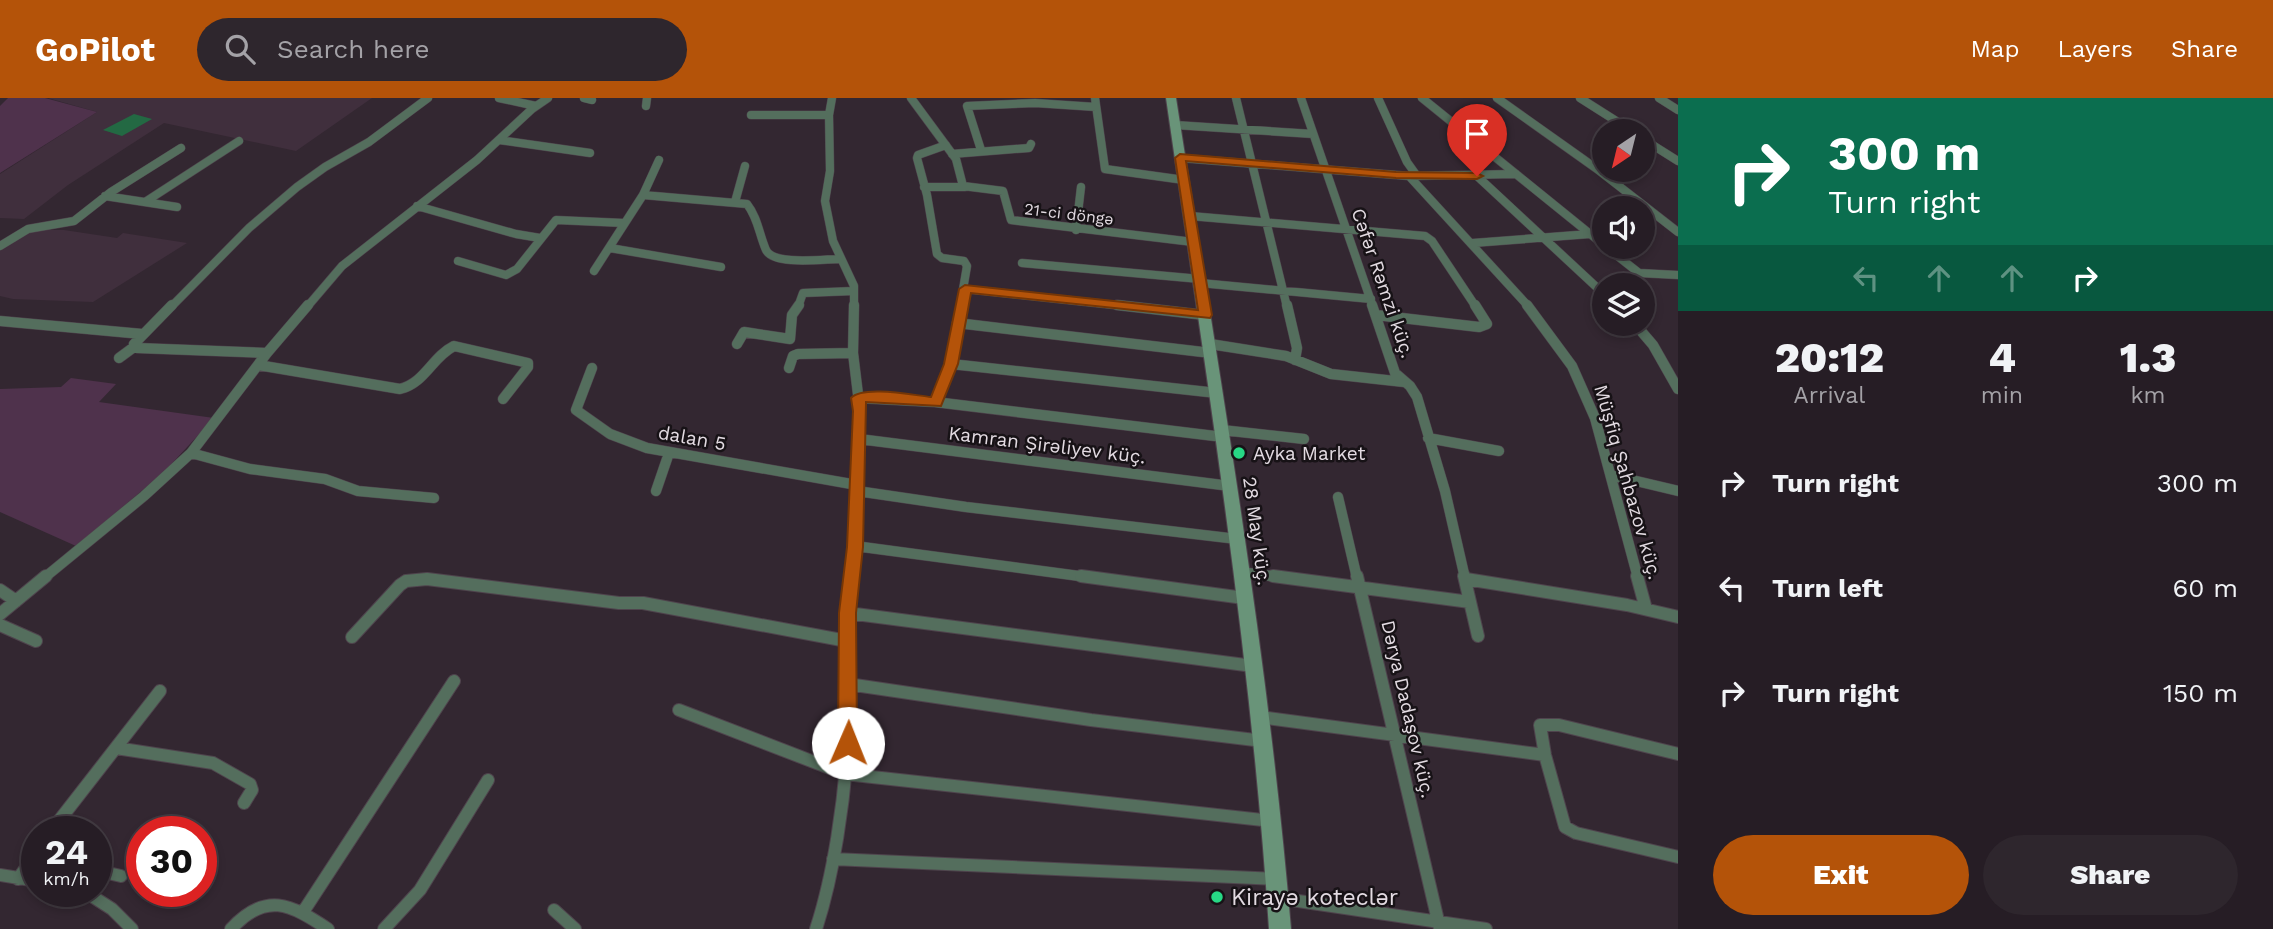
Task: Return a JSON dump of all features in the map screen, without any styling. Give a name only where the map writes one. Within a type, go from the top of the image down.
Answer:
[{"type":"main road","name":"28 May küç.","points":[[1171,98],[1237,539],[1272,821],[1280,929]]},
{"type":"street","points":[[119,358],[134,346],[142,334],[249,228],[297,187],[318,171],[369,142],[428,98]]},
{"type":"street","points":[[499,98],[536,106]]},
{"type":"street","points":[[0,614],[144,496],[191,453],[267,353],[334,274],[548,98]]},
{"type":"street","points":[[816,929],[824,905],[833,859],[845,774],[848,613],[855,547],[859,439],[853,353],[853,281],[831,233],[825,201],[830,172],[829,115],[832,98]]},
{"type":"street","points":[[911,98],[952,154],[965,187]]},
{"type":"street","points":[[1236,98],[1269,223],[1282,291],[1297,348],[1295,360]]},
{"type":"street","name":"Cəfər Rəmzi küç.","points":[[1301,98],[1395,373],[1417,397],[1445,491],[1478,636]]},
{"type":"street","name":"Müşfiq Şahbazov küç.","points":[[1378,98],[1413,176],[1509,283],[1565,354],[1581,384],[1595,418],[1646,609]]},
{"type":"street","points":[[1422,98],[1590,234]]},
{"type":"street","points":[[1497,98],[1597,169],[1678,232]]},
{"type":"street","points":[[1580,98],[1613,119]]},
{"type":"street","points":[[1659,98],[1678,110]]},
{"type":"street","points":[[981,150],[967,106],[1029,100],[1096,102],[1107,171],[1184,180]]},
{"type":"street","points":[[751,115],[829,115]]},
{"type":"street","points":[[1175,125],[1313,134]]},
{"type":"street","points":[[499,140],[590,153]]},
{"type":"street","points":[[145,202],[239,141]]},
{"type":"street","points":[[952,154],[1029,148],[1031,144]]},
{"type":"street","points":[[936,402],[951,364],[965,289],[966,263],[942,258],[937,254],[917,156],[946,145]]},
{"type":"street","points":[[1656,147],[1678,161]]},
{"type":"street","points":[[0,246],[28,229],[74,221],[105,196],[181,148]]},
{"type":"street","points":[[1180,158],[1413,176],[1516,174]]},
{"type":"street","points":[[594,271],[643,195],[659,160]]},
{"type":"street","points":[[736,202],[745,166]]},
{"type":"street","points":[[1477,176],[1592,283]]},
{"type":"street","name":"21-ci döngə","points":[[924,187],[1003,191],[1010,217],[1014,221],[1194,242]]},
{"type":"street","points":[[1076,230],[1081,187]]},
{"type":"street","points":[[643,195],[747,204],[753,209],[767,252],[772,257],[783,260],[841,259]]},
{"type":"street","points":[[105,196],[177,206]]},
{"type":"street","points":[[416,206],[516,234],[540,238]]},
{"type":"street","points":[[1190,216],[1430,238],[1487,324],[1479,327],[1376,315]]},
{"type":"street","points":[[458,261],[506,275],[513,273],[553,222],[560,219],[624,223]]},
{"type":"street","points":[[1473,243],[1590,234]]},
{"type":"street","points":[[610,248],[721,267]]},
{"type":"street","points":[[1621,259],[1639,273],[1678,275]]},
{"type":"street","points":[[1022,263],[1075,266],[1371,299]]},
{"type":"street","points":[[965,289],[1205,315]]},
{"type":"street","points":[[737,344],[744,332],[790,338],[792,318],[801,303],[803,293],[854,291]]},
{"type":"street","points":[[0,321],[142,334]]},
{"type":"street","points":[[957,323],[1210,349],[1269,352],[1331,374],[1404,382]]},
{"type":"street","points":[[1645,336],[1678,389]]},
{"type":"street","points":[[134,346],[146,350],[267,353]]},
{"type":"street","points":[[258,365],[400,389],[417,384],[443,352],[454,346],[528,363],[528,367],[503,399]]},
{"type":"street","points":[[789,368],[793,356],[798,354],[853,353]]},
{"type":"street","points":[[951,364],[1217,393]]},
{"type":"street","name":"dalan 5","points":[[592,368],[575,405],[580,415],[617,437],[647,448],[966,507],[1237,539]]},
{"type":"street","points":[[858,398],[936,402],[1222,434],[1304,439]]},
{"type":"street","points":[[1429,438],[1499,452]]},
{"type":"street","name":"Kamran Şirəliyev küç.","points":[[859,439],[1230,486]]},
{"type":"street","points":[[191,453],[250,469],[325,478],[358,491],[434,498]]},
{"type":"street","points":[[656,491],[669,453]]},
{"type":"street","points":[[1611,475],[1678,491]]},
{"type":"street","name":"Dərya Dadaşov küç.","points":[[1338,497],[1439,926]]},
{"type":"street","points":[[855,547],[1244,598]]},
{"type":"street","points":[[1241,572],[1469,602]]},
{"type":"street","points":[[352,637],[400,585],[406,581],[426,579],[619,603],[643,603],[847,641]]},
{"type":"street","points":[[1466,579],[1646,609],[1678,617]]},
{"type":"street","points":[[0,590],[16,601]]},
{"type":"street","points":[[848,613],[1253,666]]},
{"type":"street","points":[[0,625],[36,641]]},
{"type":"street","points":[[303,912],[454,681]]},
{"type":"street","points":[[848,684],[1091,720],[1263,741]]},
{"type":"street","points":[[63,816],[160,691]]},
{"type":"street","points":[[679,710],[845,774],[1272,821]]},
{"type":"street","points":[[1260,717],[1545,755]]},
{"type":"street","points":[[1678,754],[1544,723],[1540,729],[1565,827],[1576,833],[1678,857]]},
{"type":"street","points":[[116,748],[214,763],[250,785],[252,790],[244,803]]},
{"type":"street","points":[[384,929],[420,890],[488,780]]},
{"type":"street","points":[[833,859],[1277,879]]},
{"type":"street","points":[[112,874],[121,876]]},
{"type":"street","points":[[0,875],[21,879]]},
{"type":"street","points":[[18,879],[21,875]]},
{"type":"street","points":[[1278,898],[1439,926],[1486,929]]},
{"type":"street","points":[[232,929],[247,912],[258,905],[280,904],[303,912],[328,929]]},
{"type":"street","points":[[109,907],[132,929]]},
{"type":"street","points":[[554,910],[575,929]]},
{"type":"shaded area","points":[[8,98],[45,98],[97,112],[0,173],[0,106]]},
{"type":"shaded area","points":[[48,98],[372,98],[296,151],[164,123],[68,185],[24,219],[0,218],[0,174],[97,112]]},
{"type":"shaded area","points":[[134,114],[152,119],[122,136],[103,130]]},
{"type":"shaded area","points":[[30,230],[64,230],[117,238],[123,233],[187,243],[93,302],[13,299],[0,296],[0,248]]},
{"type":"shaded area","points":[[71,378],[116,384],[99,402],[214,418],[164,472],[76,546],[0,512],[0,389],[61,387]]},
{"type":"place","name":"Ayka Market","points":[[1239,453]]},
{"type":"place","name":"Kirayə koteclər","points":[[1217,897]]},
{"type":"route","points":[[848,743],[847,641],[855,547],[860,411],[858,398],[936,402],[951,364],[965,289],[1205,315],[1180,158],[1396,175],[1477,176]]}]
